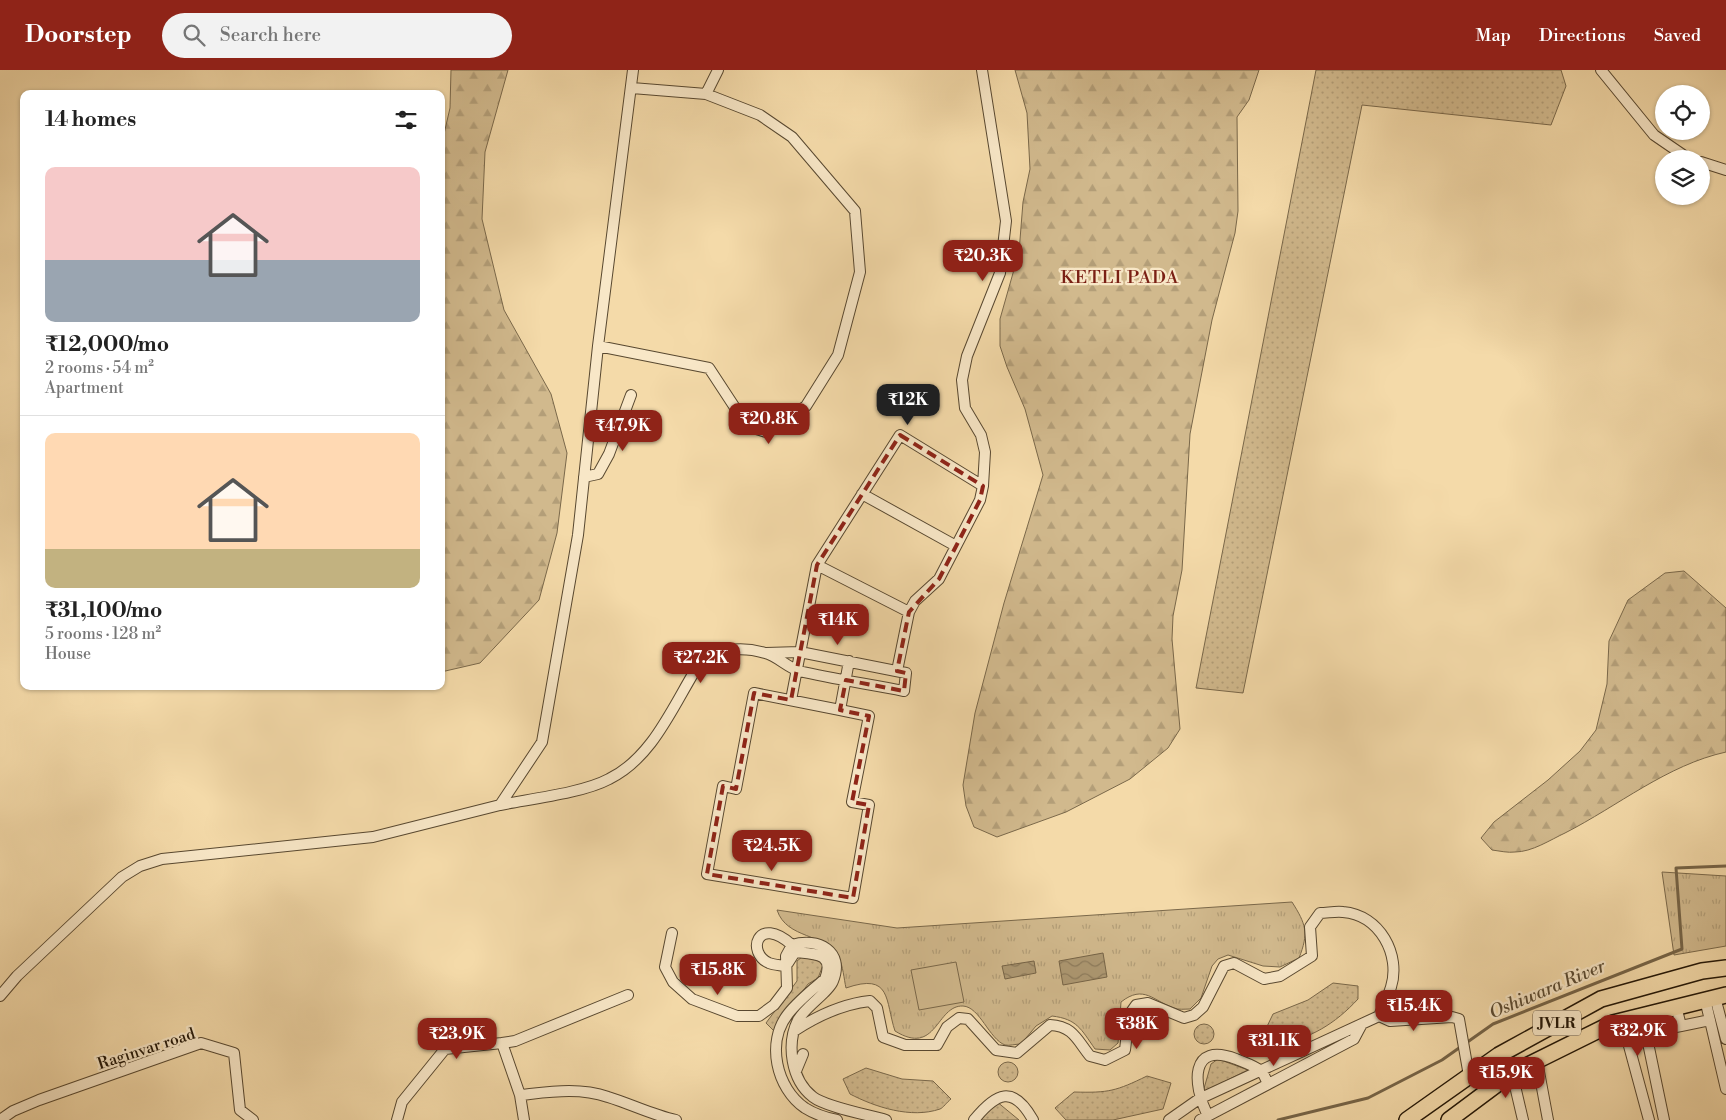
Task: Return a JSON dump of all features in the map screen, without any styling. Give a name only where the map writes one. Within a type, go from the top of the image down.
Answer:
[{"type":"main road","name":"JVLR","points":[[1408,1120],[1499,1054],[1601,999],[1702,971],[1726,968]]},
{"type":"main road","name":"JVLR","points":[[1449,1120],[1512,1073],[1613,1023],[1715,997]]},
{"type":"street","points":[[500,805],[542,742],[578,535],[598,346],[633,70]]},
{"type":"street","points":[[706,94],[718,70]]},
{"type":"street","points":[[897,671],[909,612],[914,601],[939,578],[980,500],[983,486],[985,452],[981,435],[965,408],[962,380],[967,356],[1000,273],[1006,221],[982,70]]},
{"type":"street","points":[[1601,70],[1654,135],[1676,150]]},
{"type":"street","points":[[598,346],[709,368],[747,426],[766,432],[806,406],[838,355],[860,272],[855,211],[792,137],[760,115],[706,94],[632,88]]},
{"type":"street","points":[[1710,165],[1726,170]]},
{"type":"street","points":[[584,477],[598,474],[609,454],[631,395]]},
{"type":"street","points":[[791,700],[817,565],[900,435],[983,486]]},
{"type":"street","points":[[862,494],[956,546]]},
{"type":"street","points":[[817,565],[909,612]]},
{"type":"street","points":[[0,996],[17,976],[122,877],[140,866],[162,859],[373,837],[500,805],[590,786],[608,780],[624,770],[651,744],[703,660],[722,651],[800,652],[897,671],[906,673],[904,691],[796,670],[766,653]]},
{"type":"street","points":[[840,710],[849,661]]},
{"type":"street","points":[[754,693],[840,710],[869,716],[852,802],[869,806],[854,898],[707,874],[723,786],[736,790],[754,693]]},
{"type":"street","points":[[794,1031],[811,1020],[850,1003],[870,1001],[877,1008],[883,1036],[905,1045],[937,1045],[947,1027],[959,1018],[968,1019],[996,1050],[1017,1053],[1050,1025],[1063,1026],[1073,1034],[1090,1056],[1105,1060],[1124,1050],[1129,1015],[1136,1005],[1148,1003],[1184,1018],[1194,1015],[1202,1007],[1224,966],[1234,964],[1264,979],[1280,976],[1312,956],[1310,927],[1320,913],[1345,912],[1364,919],[1384,935],[1393,958],[1392,986],[1379,1016],[1199,1098],[1169,1120]]},
{"type":"street","points":[[786,966],[768,962],[760,955],[756,945],[758,938],[763,934],[771,932],[785,938],[792,945]]},
{"type":"street","points":[[672,933],[665,967],[673,982],[692,999],[743,1017],[759,1016],[774,1005],[787,988],[786,956],[792,945]]},
{"type":"street","points":[[792,945],[815,942],[831,953],[837,964],[833,983],[814,1000],[798,1020],[791,1042],[792,1059],[796,1071],[813,1097],[886,1120]]},
{"type":"street","points":[[786,966],[795,952],[819,954],[825,959],[828,972],[825,980],[787,1015],[777,1037],[777,1063],[780,1075],[790,1094],[805,1108],[832,1118],[831,1104]]},
{"type":"street","points":[[1383,955],[1393,969]]},
{"type":"street","points":[[397,1120],[402,1102],[445,1049],[515,1042],[628,995]]},
{"type":"street","points":[[1715,997],[1710,1020],[1726,1089]]},
{"type":"street","points":[[1715,997],[1725,1035]]},
{"type":"street","points":[[1676,1006],[1681,1026]]},
{"type":"street","points":[[787,1015],[798,1020]]},
{"type":"street","points":[[1379,1016],[1390,1021],[1454,1017],[1460,1021],[1469,1076]]},
{"type":"street","points":[[1622,1020],[1649,1120]]},
{"type":"street","points":[[1664,1120],[1646,1038],[1655,1031],[1710,1020]]},
{"type":"street","points":[[1268,1084],[1261,1071],[1226,1055],[1208,1058],[1197,1068],[1196,1077],[1203,1117],[1268,1084],[1354,1039],[1362,1024]]},
{"type":"street","name":"Raginvar road","points":[[0,1120],[12,1111],[39,1100],[202,1043],[234,1053],[240,1110],[253,1120]]},
{"type":"street","points":[[502,1043],[520,1095],[524,1120]]},
{"type":"street","points":[[796,1071],[804,1054]]},
{"type":"street","points":[[777,1063],[792,1059]]},
{"type":"street","points":[[1537,1061],[1548,1120]]},
{"type":"street","points":[[1512,1073],[1523,1120]]},
{"type":"street","points":[[520,1095],[564,1090],[591,1092],[607,1096],[655,1116],[676,1120]]},
{"type":"street","points":[[974,1120],[988,1102],[998,1097],[1010,1096],[1019,1100],[1033,1120]]},
{"type":"highlighted area","points":[[900,435],[983,486],[980,500],[939,579],[909,612],[897,671],[906,673],[904,691],[846,680],[840,710],[869,716],[852,802],[869,805],[853,898],[707,874],[723,786],[736,789],[754,693],[791,700],[817,565]]},
{"type":"green space","points":[[451,70],[508,70],[485,152],[482,219],[504,310],[551,394],[567,453],[557,533],[539,600],[480,663],[445,671],[445,130],[450,108]]},
{"type":"green space","points":[[1015,70],[1259,70],[1249,100],[1237,117],[1238,211],[1235,233],[1212,320],[1190,434],[1182,570],[1173,616],[1172,639],[1180,729],[1168,748],[1130,779],[1066,812],[997,837],[974,827],[966,806],[963,785],[975,713],[1004,603],[1043,475],[1025,409],[1000,346],[1000,319],[1019,252],[1023,202],[1030,169],[1027,113]]},
{"type":"green space","points":[[1316,70],[1561,70],[1566,86],[1551,125],[1362,105],[1243,693],[1196,688]]},
{"type":"green space","points":[[1684,571],[1726,608],[1726,752],[1683,766],[1663,776],[1585,822],[1534,848],[1512,852],[1492,850],[1481,838],[1494,822],[1548,780],[1580,751],[1596,730],[1607,684],[1609,641],[1628,600],[1665,573]]},
{"type":"green space","points":[[1662,872],[1726,876],[1726,946],[1674,955]]},
{"type":"green space","points":[[1292,902],[1305,929],[1304,942],[1299,958],[1280,967],[1263,966],[1228,955],[1218,959],[1212,966],[1201,998],[1190,1009],[1176,1009],[1142,994],[1129,997],[1121,1002],[1118,1043],[1110,1050],[1095,1049],[1073,1022],[1052,1016],[1036,1026],[1021,1044],[1005,1045],[994,1037],[980,1017],[969,1008],[963,1006],[954,1008],[947,1013],[928,1034],[920,1038],[909,1037],[895,1031],[887,1000],[884,992],[879,987],[872,984],[861,984],[846,988],[839,958],[833,950],[816,939],[797,932],[782,920],[777,910],[897,928]]},
{"type":"green space","points":[[802,957],[817,959],[823,965],[818,978],[808,984],[774,1031],[766,1023],[797,981],[797,961]]},
{"type":"green space","points":[[956,962],[964,1002],[919,1010],[911,970]]},
{"type":"green space","points":[[1333,983],[1358,986],[1358,999],[1331,1023],[1300,1039],[1276,1045],[1262,1037],[1273,1014],[1308,1000]]},
{"type":"green space","points":[[1204,1024],[1211,1027],[1214,1034],[1211,1041],[1204,1044],[1197,1041],[1194,1034],[1197,1027]]},
{"type":"green space","points":[[1218,1059],[1248,1070],[1203,1092],[1211,1064]]},
{"type":"green space","points":[[1008,1062],[1015,1065],[1018,1072],[1015,1079],[1008,1082],[1001,1079],[998,1072],[1001,1065]]},
{"type":"green space","points":[[866,1068],[902,1079],[933,1081],[951,1099],[940,1109],[917,1113],[894,1110],[871,1103],[850,1094],[843,1079]]},
{"type":"green space","points":[[1147,1076],[1171,1083],[1163,1109],[1113,1120],[1066,1120],[1055,1108],[1074,1092],[1112,1090]]},
{"type":"green space","points":[[996,1101],[1019,1120],[980,1120]]},
{"type":"water","points":[[1103,953],[1107,977],[1063,985],[1059,961]]},
{"type":"water","points":[[1034,961],[1036,973],[1005,979],[1002,966]]},
{"type":"waterway","name":"Oshiwara River","points":[[1278,1120],[1368,1098],[1442,1060],[1493,1024],[1682,949],[1676,868],[1726,866]]},
{"type":"district","name":"KETLI PADA","points":[[1120,277]]}]
